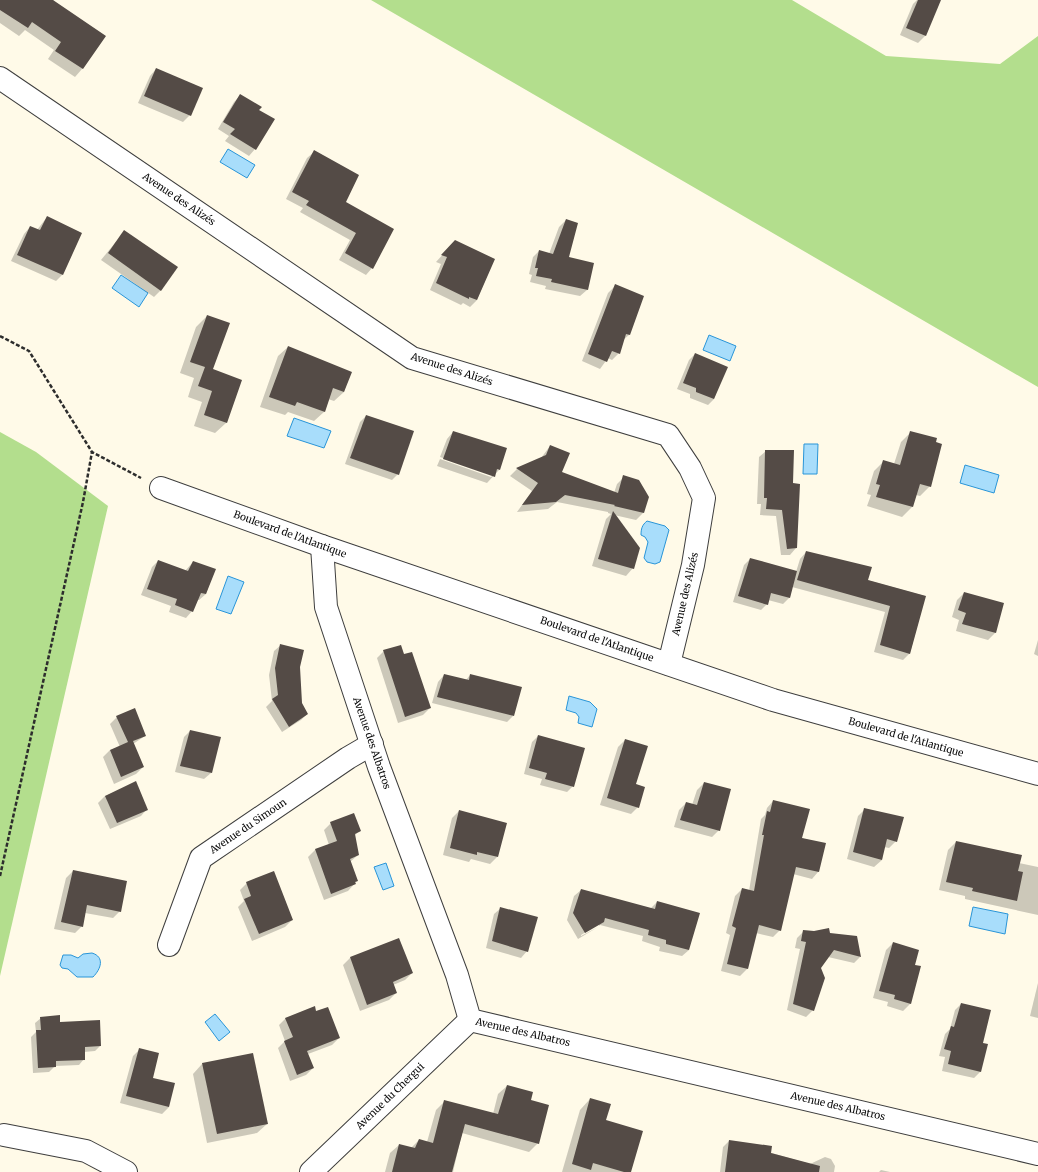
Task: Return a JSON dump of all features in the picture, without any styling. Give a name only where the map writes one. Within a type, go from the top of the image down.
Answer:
[{"type":"street","name":"Avenue des Alizés","points":[[0,78],[412,358],[668,436],[690,468],[704,498],[693,565],[669,664]]},
{"type":"street","name":"Boulevard de l'Atlantique","points":[[161,488],[322,546],[773,700],[1038,774]]},
{"type":"street","name":"Avenue des Albatros","points":[[322,546],[326,607],[372,744],[456,975],[470,1020],[1038,1154]]},
{"type":"street","name":"Avenue du Simoun","points":[[169,945],[201,858],[348,758],[372,744]]},
{"type":"street","name":"Avenue du Chergui","points":[[311,1172],[470,1020]]},
{"type":"street","points":[[4,1135],[86,1151],[126,1172]]},
{"type":"path","points":[[0,336],[29,351],[92,452],[161,488]]},
{"type":"path","points":[[0,876],[83,502],[92,452]]},
{"type":"green space","points":[[371,0],[792,0],[886,56],[1000,64],[1038,36],[1038,387]]},
{"type":"green space","points":[[0,432],[36,452],[108,506],[0,976]]},
{"type":"water","points":[[228,149],[255,165],[247,178],[220,162]]},
{"type":"water","points":[[121,275],[148,293],[139,307],[112,288]]},
{"type":"water","points":[[709,335],[736,346],[730,361],[703,350]]},
{"type":"water","points":[[294,418],[331,431],[324,448],[287,436]]},
{"type":"water","points":[[804,444],[818,444],[817,474],[803,474]]},
{"type":"water","points":[[965,465],[999,475],[994,493],[960,483]]},
{"type":"water","points":[[647,521],[665,526],[669,530],[660,562],[655,564],[647,562],[644,558],[648,542],[645,537],[641,535],[641,533],[643,526]]},
{"type":"water","points":[[228,576],[244,582],[231,614],[216,609]]},
{"type":"water","points":[[569,696],[590,702],[597,709],[592,727],[578,723],[579,717],[576,713],[566,710]]},
{"type":"water","points":[[386,863],[394,886],[383,890],[374,867]]},
{"type":"water","points":[[973,907],[1008,914],[1005,934],[969,926]]},
{"type":"water","points":[[92,953],[99,957],[100,960],[100,967],[93,977],[77,977],[68,969],[62,968],[60,965],[63,955],[71,955],[78,958],[83,954]]},
{"type":"water","points":[[215,1014],[230,1032],[219,1041],[205,1022]]},
{"type":"building","points":[[0,0],[53,0],[106,36],[83,69],[55,51],[61,42],[32,22],[28,28],[0,10]]},
{"type":"building","points":[[918,0],[941,0],[926,36],[906,28]]},
{"type":"building","points":[[156,68],[203,88],[191,116],[144,96]]},
{"type":"building","points":[[240,94],[262,107],[259,110],[275,119],[256,150],[230,134],[235,129],[223,122]]},
{"type":"building","points":[[314,150],[359,175],[346,202],[394,229],[373,269],[345,253],[356,233],[306,205],[309,201],[292,192]]},
{"type":"building","points":[[47,216],[82,233],[63,275],[17,255],[30,226],[40,230]]},
{"type":"building","points":[[566,219],[578,223],[569,257],[594,263],[588,290],[551,282],[552,279],[536,276],[538,268],[535,268],[539,250],[553,254]]},
{"type":"building","points":[[124,230],[178,267],[161,291],[108,253]]},
{"type":"building","points":[[455,240],[495,259],[477,300],[469,297],[469,299],[436,283],[447,257],[441,255]]},
{"type":"building","points":[[615,284],[644,296],[630,335],[626,334],[620,354],[612,351],[607,362],[588,354]]},
{"type":"building","points":[[207,315],[230,323],[213,369],[242,380],[227,423],[204,415],[212,391],[198,386],[205,367],[190,362]]},
{"type":"building","points":[[288,346],[352,372],[344,392],[333,388],[325,412],[297,402],[295,406],[269,397]]},
{"type":"building","points":[[695,353],[728,367],[714,399],[696,392],[696,388],[683,383]]},
{"type":"building","points":[[366,415],[414,431],[399,475],[350,458]]},
{"type":"building","points":[[453,431],[507,448],[500,470],[497,469],[495,477],[443,459]]},
{"type":"building","points":[[910,431],[937,438],[936,442],[942,444],[931,487],[920,484],[913,507],[876,497],[880,485],[876,484],[883,460],[900,465]]},
{"type":"building","points":[[550,445],[570,453],[562,472],[618,493],[623,475],[639,480],[649,497],[644,513],[614,506],[615,505],[565,495],[556,502],[522,505],[538,483],[516,468],[546,455]]},
{"type":"building","points":[[765,450],[794,450],[793,483],[800,484],[797,548],[787,549],[782,510],[766,509],[767,498],[764,498]]},
{"type":"building","points":[[613,511],[640,548],[634,569],[598,559]]},
{"type":"building","points":[[806,551],[872,567],[868,580],[926,596],[910,654],[880,645],[890,606],[797,580]]},
{"type":"building","points":[[750,558],[797,571],[790,598],[771,593],[768,605],[738,596]]},
{"type":"building","points":[[158,560],[188,571],[193,561],[216,569],[206,594],[201,593],[193,612],[175,605],[177,599],[147,589]]},
{"type":"building","points":[[964,592],[1004,603],[996,633],[962,624],[966,613],[958,610]]},
{"type":"building","points":[[280,644],[304,650],[300,667],[302,703],[308,714],[289,727],[272,699],[278,695],[275,668]]},
{"type":"building","points":[[401,645],[404,654],[412,652],[431,708],[405,717],[383,650]]},
{"type":"building","points":[[444,674],[469,680],[470,674],[522,687],[514,716],[437,697]]},
{"type":"building","points":[[135,708],[146,736],[133,741],[144,767],[121,777],[110,750],[128,742],[116,716]]},
{"type":"building","points":[[190,730],[221,737],[212,773],[180,766]]},
{"type":"building","points":[[538,735],[585,748],[574,787],[545,779],[547,773],[529,768]]},
{"type":"building","points":[[625,739],[648,746],[636,784],[645,787],[639,808],[607,798]]},
{"type":"building","points":[[136,781],[148,810],[117,823],[105,796]]},
{"type":"building","points":[[704,782],[731,789],[720,831],[680,820],[686,802],[697,805]]},
{"type":"building","points":[[773,800],[810,809],[802,838],[826,843],[819,872],[796,867],[781,931],[759,925],[748,969],[727,964],[736,928],[732,926],[742,888],[754,891],[767,811],[770,812]]},
{"type":"building","points":[[864,808],[904,817],[897,842],[887,839],[882,860],[853,852]]},
{"type":"building","points":[[459,810],[507,823],[498,857],[477,852],[477,855],[450,848]]},
{"type":"building","points":[[354,813],[361,831],[355,834],[359,855],[350,859],[358,881],[355,882],[356,884],[331,894],[315,849],[337,841],[330,822]]},
{"type":"building","points":[[956,841],[1022,855],[1018,871],[1023,872],[1017,901],[972,891],[973,888],[946,882]]},
{"type":"building","points":[[73,870],[127,881],[121,912],[87,905],[83,927],[61,922]]},
{"type":"building","points":[[274,871],[293,920],[259,934],[244,899],[251,896],[246,882]]},
{"type":"building","points":[[581,889],[655,909],[657,901],[700,913],[689,950],[666,944],[666,940],[648,935],[649,930],[605,918],[604,922],[585,933],[573,913]]},
{"type":"building","points":[[500,907],[538,917],[528,952],[492,941]]},
{"type":"building","points":[[829,928],[830,933],[857,936],[861,957],[834,950],[821,968],[825,978],[814,1011],[793,1004],[806,942],[801,941],[803,930],[814,931]]},
{"type":"building","points":[[399,938],[413,973],[393,982],[397,993],[367,1005],[350,957]]},
{"type":"building","points":[[893,942],[919,950],[915,965],[921,966],[911,1004],[894,999],[895,995],[879,991]]},
{"type":"building","points":[[961,1003],[991,1010],[983,1043],[988,1044],[981,1072],[948,1064],[951,1051],[944,1049],[951,1026],[954,1027]]},
{"type":"building","points":[[315,1006],[316,1011],[328,1007],[340,1038],[307,1051],[314,1068],[297,1075],[284,1041],[293,1037],[285,1018]]},
{"type":"building","points":[[60,1015],[60,1022],[100,1020],[101,1046],[85,1047],[85,1060],[56,1061],[56,1067],[38,1068],[36,1030],[41,1030],[40,1017]]},
{"type":"building","points":[[139,1048],[159,1053],[153,1078],[175,1083],[169,1107],[126,1096]]},
{"type":"building","points":[[253,1053],[268,1124],[217,1134],[202,1063]]},
{"type":"building","points":[[507,1085],[533,1092],[531,1100],[549,1105],[539,1144],[465,1124],[452,1172],[392,1172],[399,1144],[415,1148],[419,1139],[433,1143],[444,1100],[498,1114]]},
{"type":"building","points":[[590,1098],[611,1104],[606,1120],[643,1131],[631,1172],[624,1172],[593,1163],[591,1170],[572,1164]]},
{"type":"building","points":[[729,1140],[772,1146],[771,1153],[820,1166],[819,1172],[725,1172]]}]
